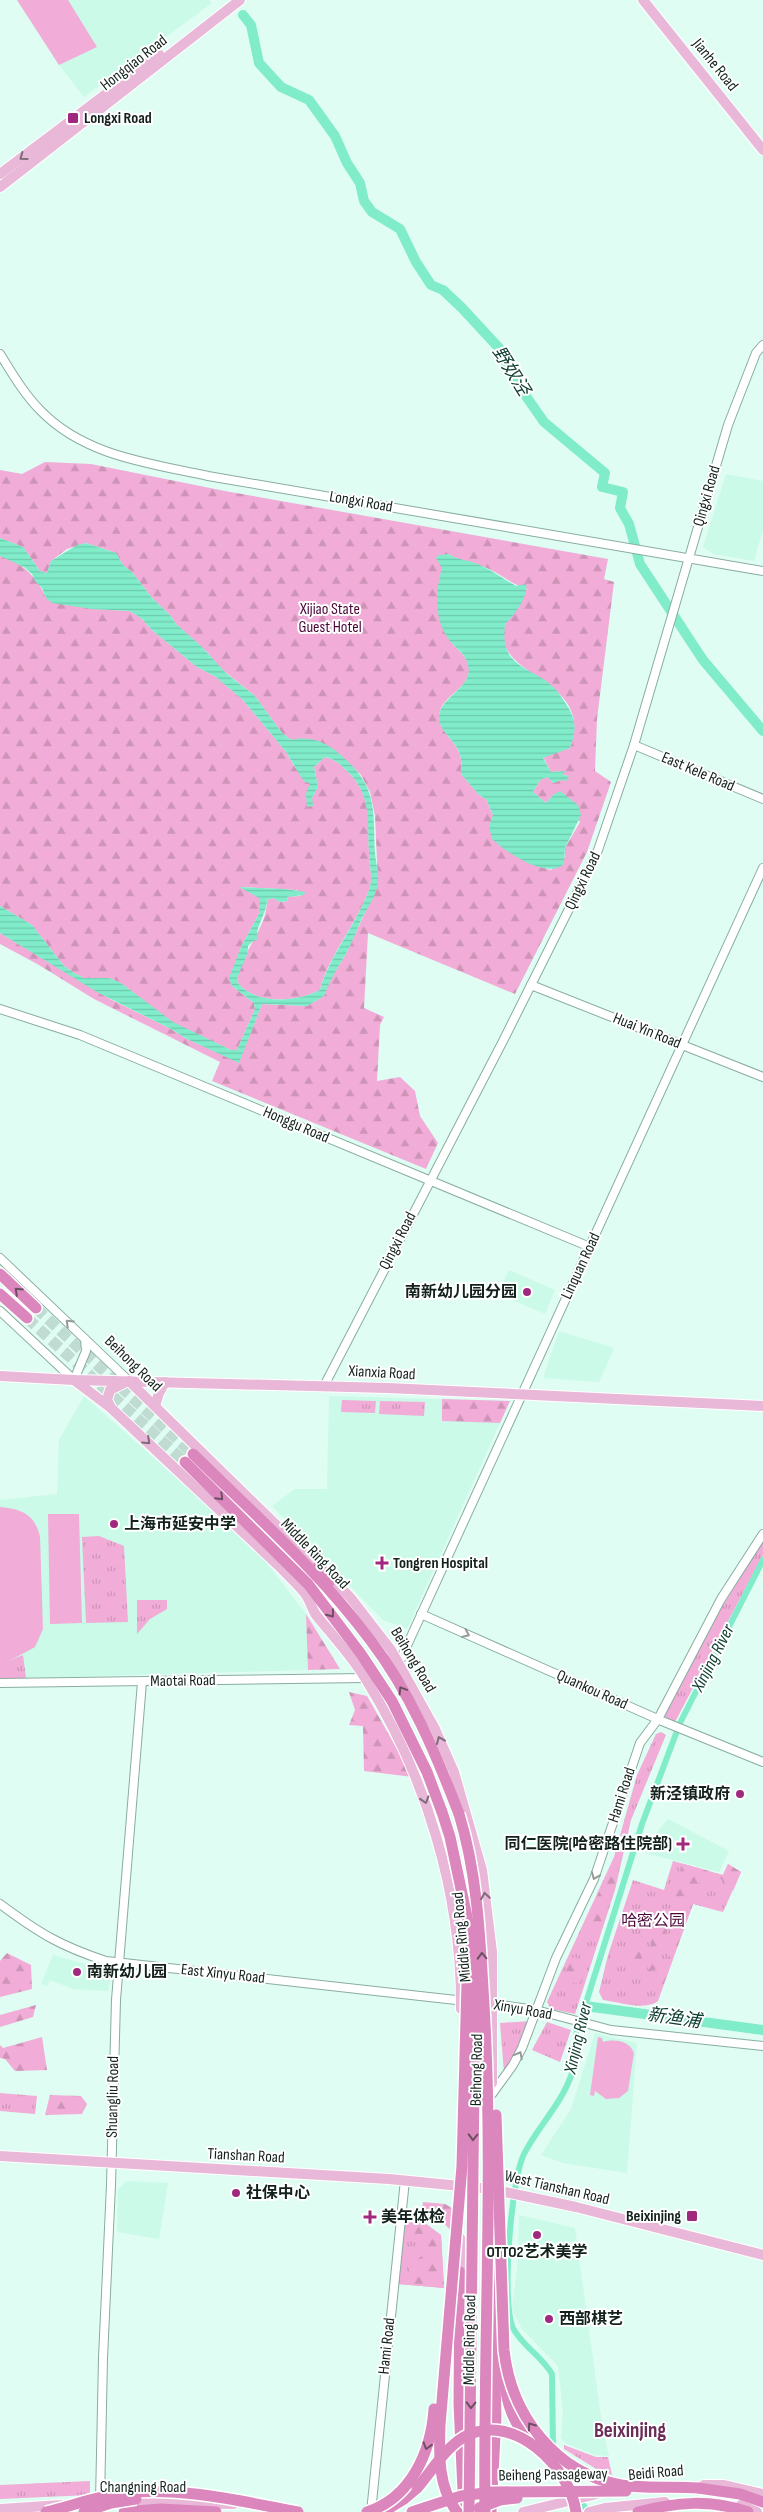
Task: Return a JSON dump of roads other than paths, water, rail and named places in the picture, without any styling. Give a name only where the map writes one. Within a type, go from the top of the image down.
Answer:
[{"type":"highway","points":[[0,1274],[36,1308]]},
{"type":"highway","points":[[0,1294],[27,1318]]},
{"type":"highway","name":"Middle Ring Road","points":[[470,2512],[474,1999],[470,1931],[450,1837],[427,1772],[392,1701],[361,1654],[308,1584],[189,1458],[318,1576],[372,1642],[406,1695],[441,1766],[467,1841],[481,1935],[489,2077],[485,2512]]},
{"type":"highway","points":[[319,1565],[372,1642]]},
{"type":"highway","points":[[450,1837],[461,1912],[467,1987],[464,2119],[456,2274],[440,2425],[440,2468],[447,2494],[456,2512]]},
{"type":"highway","points":[[489,2077],[496,2112],[504,2379],[509,2410],[521,2432],[564,2477],[571,2490],[576,2512]]},
{"type":"highway","points":[[490,2224],[496,2417],[491,2512]]},
{"type":"highway","points":[[367,2512],[387,2502],[401,2491],[412,2479],[426,2452],[434,2415],[440,2336],[456,2274]]},
{"type":"highway","points":[[456,2274],[458,2404],[464,2512]]},
{"type":"highway","points":[[504,2350],[510,2386],[527,2422],[546,2445],[568,2464],[598,2478],[624,2485],[698,2488],[740,2494],[763,2502]]},
{"type":"highway","points":[[383,2512],[417,2488],[457,2443],[477,2432],[501,2432],[516,2436],[544,2455]]},
{"type":"highway","points":[[470,2512],[483,2506],[514,2498],[580,2497],[698,2488]]},
{"type":"highway","name":"Beiheng Passageway","points":[[412,2512],[474,2494],[698,2488]]},
{"type":"highway","points":[[46,2512],[108,2495],[161,2492],[206,2495],[281,2511]]},
{"type":"highway","points":[[84,2512],[111,2503],[143,2499],[206,2500],[298,2512]]},
{"type":"highway","points":[[638,2512],[692,2502],[719,2504],[748,2512]]},
{"type":"highway","points":[[124,2512],[182,2509],[216,2512]]},
{"type":"highway","points":[[144,2510],[187,2512]]},
{"type":"main road","name":"Hongqiao Road","points":[[0,174],[229,0]]},
{"type":"main road","name":"Hongqiao Road","points":[[0,187],[240,0]]},
{"type":"main road","name":"Jianhe Road","points":[[643,0],[763,150]]},
{"type":"main road","name":"Xianxia Road","points":[[0,1376],[74,1380],[324,1386],[763,1406]]},
{"type":"main road","name":"Beihong Road","points":[[74,1380],[108,1405],[273,1561],[306,1595],[315,1613],[365,1678],[419,1781],[442,1858],[456,1931],[461,2000],[460,2186],[456,2274]]},
{"type":"main road","name":"Beihong Road","points":[[129,1381],[319,1565],[373,1625],[399,1663],[435,1729],[454,1772],[482,1870],[492,1952],[490,2224]]},
{"type":"main road","points":[[108,1405],[110,1390],[129,1381]]},
{"type":"main road","points":[[155,1406],[165,1382]]},
{"type":"main road","name":"Tianshan Road","points":[[0,2156],[405,2180],[490,2189]]},
{"type":"main road","name":"West Tianshan Road","points":[[490,2189],[660,2228],[763,2255]]},
{"type":"main road","name":"Beidi Road","points":[[523,2512],[596,2494],[698,2484],[723,2485],[763,2494]]},
{"type":"main road","name":"Beidi Road","points":[[589,2512],[605,2508],[695,2499],[734,2503],[757,2512]]},
{"type":"main road","name":"Changning Road","points":[[0,2509],[231,2504],[281,2511]]},
{"type":"street","name":"Qingxi Road","points":[[324,1386],[597,853],[634,745],[728,425],[756,353],[763,345]]},
{"type":"street","name":"Longxi Road","points":[[0,354],[16,380],[40,411],[80,441],[119,457],[208,476],[763,572]]},
{"type":"street","name":"East Kele Road","points":[[634,745],[763,799]]},
{"type":"street","name":"Linquan Road","points":[[399,1663],[763,868]]},
{"type":"street","name":"Huai Yin Road","points":[[531,985],[763,1077]]},
{"type":"street","name":"Honggu Road","points":[[0,1009],[80,1035],[590,1247]]},
{"type":"street","name":"Beihong Road","points":[[0,1258],[129,1381]]},
{"type":"street","name":"Beihong Road","points":[[0,1311],[74,1380]]},
{"type":"street","points":[[74,1380],[86,1351],[85,1339]]},
{"type":"street","name":"Hami Road","points":[[492,2094],[513,2065],[533,2023],[536,2010],[556,1958],[594,1878],[640,1743],[660,1720],[721,1599],[763,1534]]},
{"type":"street","name":"Quankou Road","points":[[421,1614],[683,1730],[763,1762]]},
{"type":"street","name":"Maotai Road","points":[[0,1683],[365,1678]]},
{"type":"street","name":"Shuangliu Road","points":[[100,2507],[103,2354],[112,2164],[114,2049],[142,1682]]},
{"type":"street","name":"East Xinyu Road","points":[[0,1904],[40,1934],[60,1945],[106,1961],[461,2000]]},
{"type":"street","name":"Xinyu Road","points":[[461,2000],[536,2010],[631,2033],[763,2046]]},
{"type":"street","name":"Hami Road","points":[[371,2512],[405,2180]]},
{"type":"waterway","name":"野奴泾","points":[[243,15],[251,25],[259,63],[281,87],[309,100],[335,136],[347,163],[360,183],[364,201],[372,212],[400,229],[416,262],[431,285],[443,290],[499,348],[512,376],[544,422],[605,473],[602,487],[623,492],[620,508],[629,524],[640,564],[703,660],[763,731]]},
{"type":"waterway","name":"Xinjing River","points":[[553,2448],[552,2374],[517,2334],[509,2314],[509,2241],[519,2168],[524,2154],[562,2095],[572,2073],[578,2046],[576,2036],[578,2024],[642,1824],[680,1723],[763,1560]]},
{"type":"waterway","name":"新渔浦","points":[[585,2006],[763,2030]]},
{"type":"waterway","name":"Xinjing River","points":[[577,2496],[588,2512]]},
{"type":"tunnel","points":[[36,1308],[193,1454]]},
{"type":"tunnel","points":[[27,1318],[185,1462]]},
{"type":"place","name":"Longxi Road","points":[[73,118]]},
{"type":"place","name":"南新幼儿园分园","points":[[527,1292]]},
{"type":"place","name":"上海市延安中学","points":[[114,1524]]},
{"type":"place","name":"Tongren Hospital","points":[[382,1563]]},
{"type":"place","name":"新泾镇政府","points":[[740,1794]]},
{"type":"place","name":"同仁医院(哈密路住院部)","points":[[683,1844]]},
{"type":"place","name":"南新幼儿园","points":[[77,1972]]},
{"type":"place","name":"社保中心","points":[[236,2193]]},
{"type":"place","name":"Beixinjing","points":[[692,2216]]},
{"type":"place","name":"美年体检","points":[[370,2217]]},
{"type":"place","name":"OTTO2艺术美学","points":[[537,2235]]},
{"type":"place","name":"西部棋艺","points":[[549,2319]]},
{"type":"district","name":"Beixinjing","points":[[630,2430]]},
{"type":"park label","name":"Xijiao State Guest Hotel","points":[[330,618]]},
{"type":"park label","name":"哈密公园","points":[[653,1921]]}]
